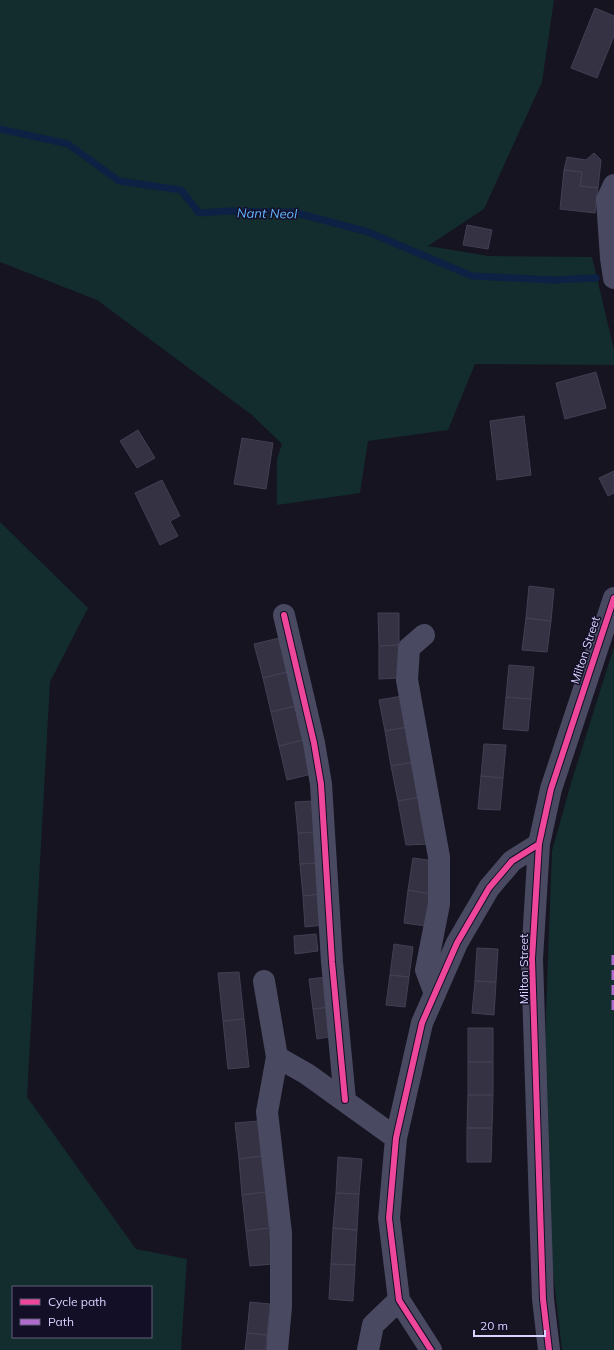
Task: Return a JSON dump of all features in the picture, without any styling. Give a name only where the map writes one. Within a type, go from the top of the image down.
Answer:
[{"type":"street","points":[[614,185],[608,200],[611,258],[614,278]]},
{"type":"street","name":"Milton Street","points":[[549,1350],[543,1299],[532,959],[538,844],[551,789],[614,598]]},
{"type":"street","points":[[284,615],[314,743],[321,784],[332,962],[345,1100]]},
{"type":"street","points":[[424,635],[410,648],[406,680],[440,857],[439,904],[426,970],[435,994]]},
{"type":"street","points":[[431,1350],[399,1300],[389,1218],[396,1138],[422,1023],[457,943],[489,888],[512,860],[538,844]]},
{"type":"street","points":[[264,982],[277,1057],[267,1112],[281,1233],[281,1307],[277,1350]]},
{"type":"street","points":[[277,1057],[307,1074],[396,1138]]},
{"type":"street","points":[[368,1350],[373,1325],[399,1300]]},
{"type":"green space","points":[[0,0],[554,0],[542,82],[484,209],[428,246],[489,256],[592,257],[614,350],[614,365],[475,364],[448,430],[368,441],[360,493],[277,505],[277,459],[282,444],[252,415],[97,300],[0,262]]},
{"type":"green space","points":[[0,522],[88,608],[50,682],[27,1097],[136,1249],[187,1259],[181,1350],[0,1350]]},
{"type":"green space","points":[[614,647],[614,1350],[562,1350],[547,1219],[545,1040],[552,851],[571,783]]},
{"type":"building","points":[[595,8],[614,16],[614,36],[597,78],[571,68]]},
{"type":"building","points":[[594,153],[601,160],[598,188],[580,186],[582,172],[564,170],[567,157],[586,160]]},
{"type":"building","points":[[564,170],[582,172],[580,186],[598,188],[595,213],[560,209]]},
{"type":"building","points":[[467,225],[492,230],[488,249],[463,245]]},
{"type":"building","points":[[596,372],[606,408],[565,419],[556,383]]},
{"type":"building","points":[[524,416],[531,475],[497,480],[490,421]]},
{"type":"building","points":[[138,430],[155,458],[137,468],[120,441]]},
{"type":"building","points":[[242,438],[273,443],[266,489],[234,484]]},
{"type":"building","points":[[614,471],[614,493],[608,496],[599,478]]},
{"type":"building","points":[[162,480],[180,516],[170,521],[178,536],[160,545],[135,493]]},
{"type":"building","points":[[529,586],[554,589],[551,621],[526,618]]},
{"type":"building","points":[[378,613],[399,613],[399,645],[379,646]]},
{"type":"building","points":[[526,618],[551,621],[547,652],[522,650]]},
{"type":"building","points":[[279,638],[287,672],[263,678],[254,644]]},
{"type":"building","points":[[399,645],[400,678],[379,679],[379,646]]},
{"type":"building","points":[[509,665],[534,667],[531,699],[506,697]]},
{"type":"building","points":[[287,672],[295,706],[271,712],[263,678]]},
{"type":"building","points":[[402,696],[408,727],[385,731],[379,700]]},
{"type":"building","points":[[506,697],[531,699],[528,731],[503,729]]},
{"type":"building","points":[[295,706],[303,740],[279,746],[271,712]]},
{"type":"building","points":[[408,727],[414,762],[391,766],[385,731]]},
{"type":"building","points":[[303,740],[312,774],[287,780],[279,746]]},
{"type":"building","points":[[484,744],[506,745],[503,778],[481,776]]},
{"type":"building","points":[[414,762],[421,797],[398,801],[391,766]]},
{"type":"building","points":[[481,776],[503,778],[500,810],[478,809]]},
{"type":"building","points":[[421,797],[429,844],[406,845],[398,801]]},
{"type":"building","points":[[314,801],[316,832],[298,833],[295,802]]},
{"type":"building","points":[[316,832],[319,863],[300,864],[298,833]]},
{"type":"building","points":[[413,858],[435,861],[430,894],[408,890]]},
{"type":"building","points":[[319,863],[321,894],[303,896],[300,864]]},
{"type":"building","points":[[408,890],[430,894],[426,926],[404,923]]},
{"type":"building","points":[[321,894],[324,925],[305,927],[303,896]]},
{"type":"building","points":[[316,934],[318,951],[295,954],[294,936]]},
{"type":"building","points":[[394,944],[413,947],[409,977],[390,975]]},
{"type":"building","points":[[477,948],[498,949],[496,982],[475,981]]},
{"type":"building","points":[[239,972],[244,1019],[223,1021],[218,973]]},
{"type":"building","points":[[390,975],[409,977],[405,1007],[386,1005]]},
{"type":"building","points":[[327,977],[331,1007],[313,1009],[309,979]]},
{"type":"building","points":[[475,981],[496,982],[494,1015],[472,1013]]},
{"type":"building","points":[[331,1007],[335,1036],[317,1039],[313,1009]]},
{"type":"building","points":[[244,1019],[249,1067],[228,1069],[223,1021]]},
{"type":"building","points":[[468,1028],[493,1028],[493,1062],[468,1062]]},
{"type":"building","points":[[468,1062],[493,1062],[493,1095],[468,1095]]},
{"type":"building","points":[[468,1095],[493,1095],[492,1128],[467,1128]]},
{"type":"building","points":[[259,1121],[262,1156],[239,1159],[235,1123]]},
{"type":"building","points":[[467,1128],[492,1128],[491,1162],[467,1162]]},
{"type":"building","points":[[262,1156],[266,1192],[242,1195],[239,1159]]},
{"type":"building","points":[[338,1157],[362,1159],[359,1194],[336,1193]]},
{"type":"building","points":[[266,1192],[269,1228],[246,1231],[242,1195]]},
{"type":"building","points":[[336,1193],[359,1194],[357,1230],[333,1228]]},
{"type":"building","points":[[269,1228],[273,1264],[250,1266],[246,1231]]},
{"type":"building","points":[[333,1228],[357,1230],[355,1265],[331,1264]]},
{"type":"building","points":[[331,1264],[355,1265],[353,1301],[329,1299]]},
{"type":"building","points":[[250,1302],[270,1304],[267,1335],[247,1333]]},
{"type":"building","points":[[247,1333],[267,1335],[265,1350],[245,1350]]},
{"type":"waterway","name":"Nant Neol","points":[[0,129],[68,144],[119,181],[181,190],[199,213],[230,211],[293,212],[368,232],[472,276],[553,280],[596,278]]},
{"type":"marked path","points":[[614,955],[614,1015]]},
{"type":"cycle path","points":[[549,1350],[543,1299],[532,959],[539,844],[551,789],[614,598]]},
{"type":"cycle path","points":[[284,615],[314,743],[321,784],[332,962],[345,1100]]},
{"type":"cycle path","points":[[431,1350],[399,1300],[389,1218],[396,1138],[422,1023],[457,943],[489,888],[512,861],[539,844]]}]
